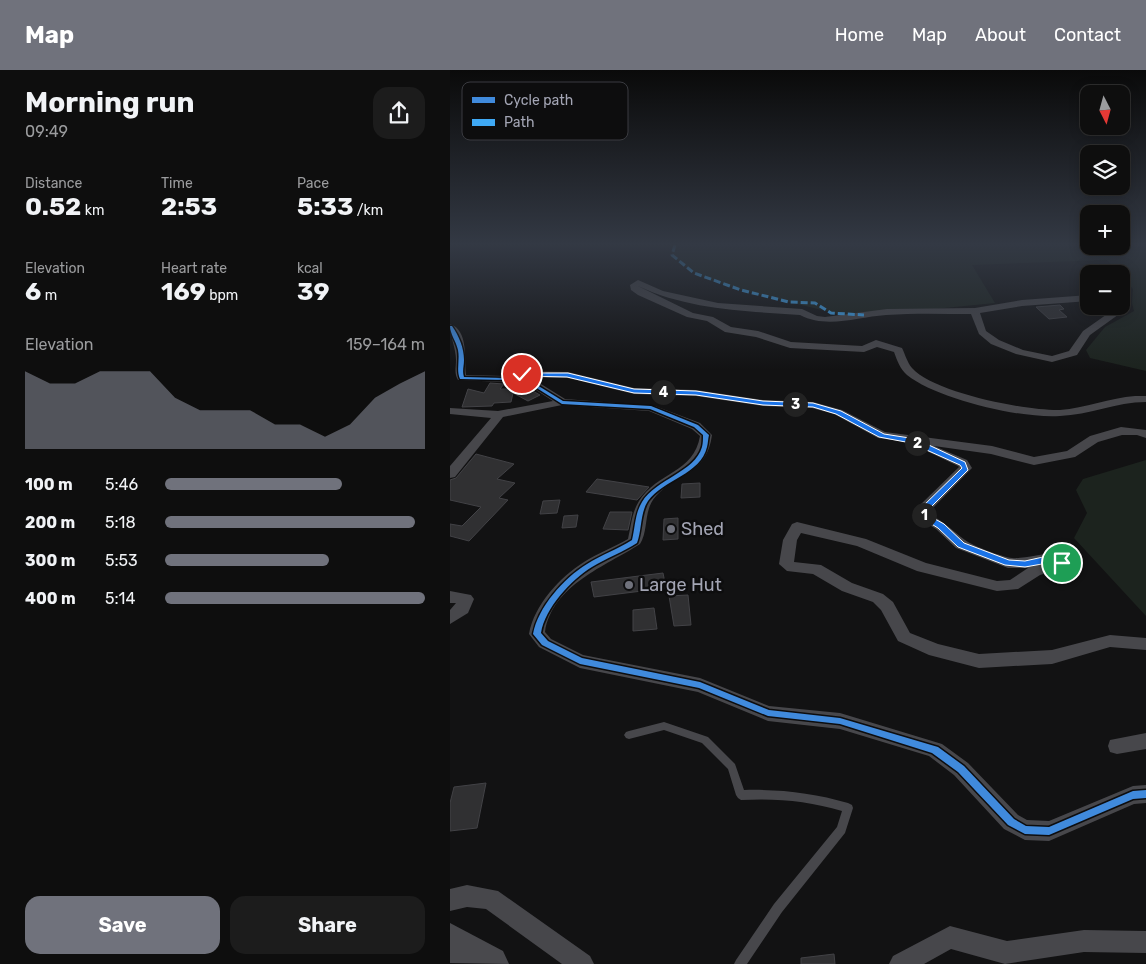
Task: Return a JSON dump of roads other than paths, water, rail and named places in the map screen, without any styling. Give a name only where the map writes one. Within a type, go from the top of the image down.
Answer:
[{"type":"highway","points":[[450,942],[490,964]]},
{"type":"street","points":[[634,287],[641,293],[690,315],[710,319],[728,330],[758,334],[802,347],[864,349],[876,343],[898,350],[909,372],[919,378],[948,390],[1008,409],[1062,413],[1131,398],[1146,399]]},
{"type":"street","points":[[646,287],[660,293],[718,306],[802,312],[816,319],[845,318],[887,312],[975,310],[1022,302],[1080,299]]},
{"type":"street","points":[[975,310],[982,332],[995,342],[1020,352],[1052,359],[1073,353],[1086,333],[1112,315]]},
{"type":"street","points":[[450,327],[454,331],[462,356],[460,375]]},
{"type":"street","points":[[460,375],[468,380],[505,379],[537,386],[562,402]]},
{"type":"street","points":[[460,375],[568,375],[634,391],[696,393],[763,403],[813,405],[838,412],[882,435],[913,441],[992,450],[1034,461],[1070,454],[1094,439],[1121,431],[1138,431],[1146,434]]},
{"type":"street","points":[[450,411],[499,415],[515,410],[528,410],[562,402],[651,408],[696,426],[706,435],[707,446],[696,464],[660,486],[644,504],[635,541],[588,566],[554,598],[537,626],[537,634],[545,643],[580,661],[700,685],[768,713],[840,721],[935,750],[961,769],[1011,822],[1025,830],[1048,832],[1133,795],[1146,794]]},
{"type":"street","points":[[450,474],[499,415]]},
{"type":"street","points":[[913,441],[963,463],[966,468],[923,510],[924,516],[941,526],[961,545],[990,557],[1025,564],[1052,558],[1065,558],[1062,563],[1034,572],[1013,585],[997,586],[922,567],[861,542],[797,527],[790,540],[786,564],[792,567],[816,569],[847,588],[878,598],[887,606],[904,636],[935,650],[979,661],[1052,657],[1110,641],[1146,644]]},
{"type":"street","points":[[450,597],[466,599],[462,608],[450,618]]},
{"type":"street","points":[[1117,746],[1146,741]]},
{"type":"street","points":[[450,900],[467,896],[490,899],[582,964]]},
{"type":"street","points":[[901,964],[950,937],[1007,954],[1084,941],[1146,942]]},
{"type":"lane","points":[[629,736],[664,726],[705,740],[732,767],[741,795],[778,793],[826,801],[848,808],[841,830],[778,908],[740,964]]},
{"type":"place","name":"Shed","points":[[671,529]]},
{"type":"place","name":"Large Hut","points":[[629,585]]}]
